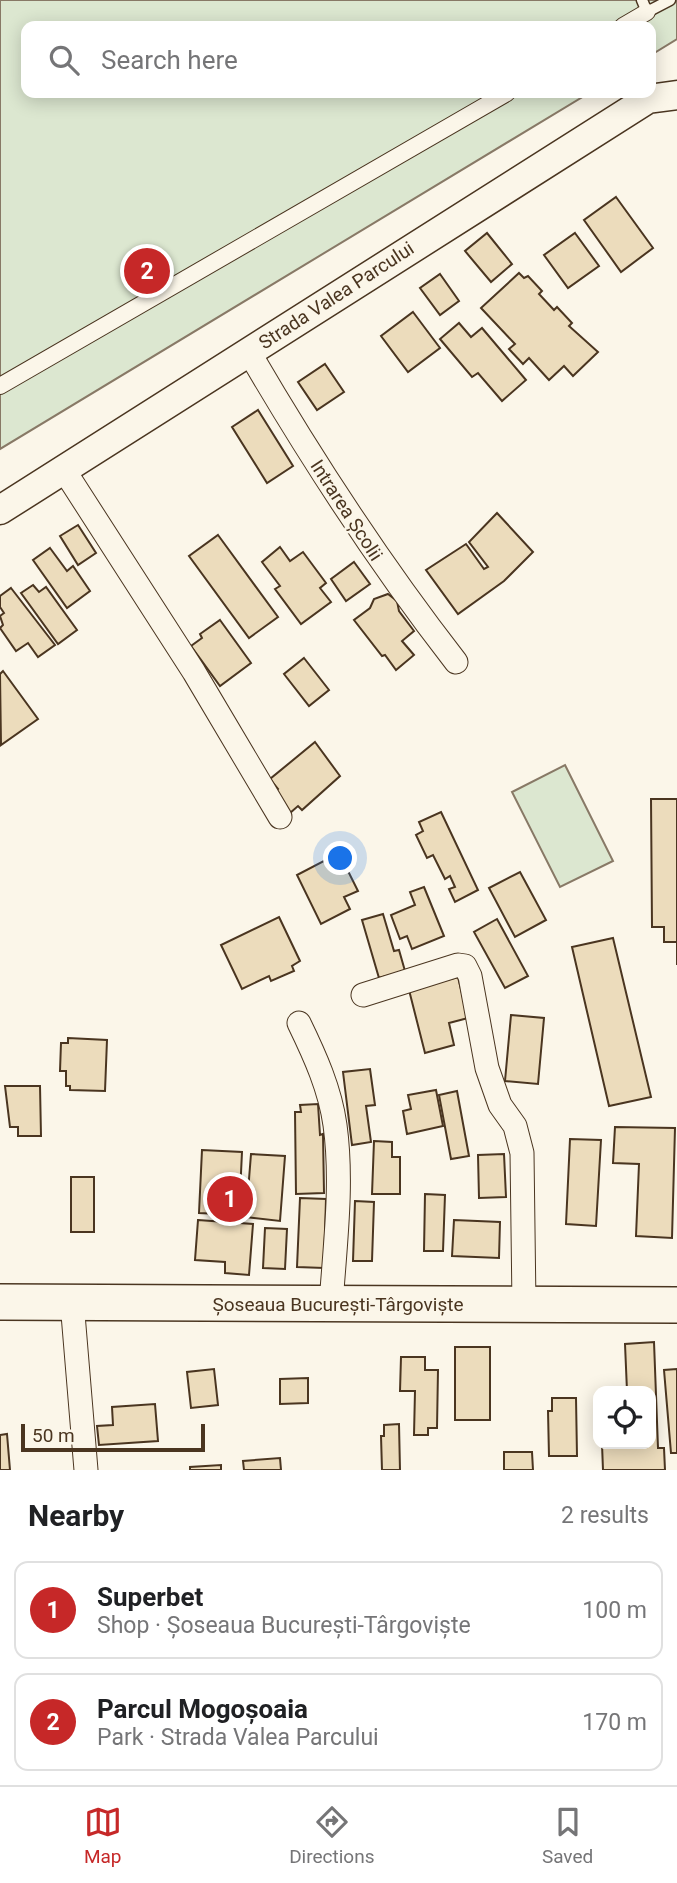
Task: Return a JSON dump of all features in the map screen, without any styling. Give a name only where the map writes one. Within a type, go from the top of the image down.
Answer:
[{"type":"main road","name":"Șoseaua București-Târgoviște","points":[[0,1302],[677,1305]]},
{"type":"street","points":[[628,21],[645,6]]},
{"type":"street","name":"Strada Valea Parcului","points":[[656,98],[677,95]]},
{"type":"street","points":[[0,386],[498,98]]},
{"type":"street","name":"Strada Valea Parcului","points":[[0,510],[402,252],[648,99],[655,98]]},
{"type":"street","name":"Intrarea Școlii","points":[[249,352],[318,468],[372,550],[456,662]]},
{"type":"street","points":[[64,470],[194,672],[281,817]]},
{"type":"street","points":[[363,995],[458,965],[465,966],[470,976],[487,1068],[500,1104],[515,1126],[522,1153],[524,1305]]},
{"type":"street","points":[[299,1023],[319,1065],[334,1124],[337,1188],[331,1304]]},
{"type":"street","points":[[72,1302],[86,1470]]},
{"type":"lane","points":[[645,6],[670,0]]},
{"type":"green space","points":[[0,0],[677,0],[677,39],[656,52],[656,21],[21,21],[21,98],[581,98],[0,449]]},
{"type":"green space","points":[[565,765],[613,861],[560,887],[512,792]]},
{"type":"building","points":[[616,197],[653,248],[621,272],[584,220]]},
{"type":"building","points":[[487,233],[512,264],[491,282],[465,251]]},
{"type":"building","points":[[575,233],[599,266],[568,288],[544,255]]},
{"type":"building","points":[[519,273],[524,278],[528,276],[542,291],[539,294],[554,310],[557,307],[572,323],[569,326],[598,352],[573,376],[564,366],[549,380],[529,358],[523,364],[509,349],[515,344],[481,308]]},
{"type":"building","points":[[440,274],[459,301],[440,315],[420,288]]},
{"type":"building","points":[[413,312],[440,348],[408,372],[381,336]]},
{"type":"building","points":[[459,323],[471,337],[482,328],[526,380],[502,401],[478,373],[472,377],[440,339]]},
{"type":"building","points":[[325,364],[344,392],[317,410],[298,382]]},
{"type":"building","points":[[258,410],[293,466],[267,483],[232,427]]},
{"type":"building","points":[[497,513],[533,552],[504,581],[458,614],[426,570],[466,544],[484,569],[488,567],[469,542]]},
{"type":"building","points":[[78,525],[96,553],[78,565],[60,536]]},
{"type":"building","points":[[218,535],[278,617],[249,638],[189,556]]},
{"type":"building","points":[[280,547],[290,561],[303,552],[326,583],[320,588],[331,602],[301,624],[275,589],[280,586],[262,562]]},
{"type":"building","points":[[50,548],[67,571],[73,566],[90,591],[67,608],[33,560]]},
{"type":"building","points":[[354,562],[370,584],[346,601],[331,579]]},
{"type":"building","points":[[33,585],[39,592],[46,587],[77,630],[58,644],[21,593]]},
{"type":"building","points":[[11,588],[55,645],[38,657],[28,643],[16,651],[0,628],[3,625],[0,616],[4,613],[0,607],[0,596]]},
{"type":"building","points":[[388,594],[397,601],[399,611],[414,631],[402,641],[414,655],[396,670],[354,620],[370,608],[374,599]]},
{"type":"building","points":[[220,620],[251,663],[220,686],[191,646],[202,638],[200,634]]},
{"type":"building","points":[[304,658],[329,690],[309,706],[284,674]]},
{"type":"building","points":[[3,671],[38,719],[1,745],[0,674]]},
{"type":"building","points":[[315,742],[340,776],[302,810],[298,806],[290,813],[274,793],[278,789],[270,779]]},
{"type":"building","points":[[651,799],[677,799],[677,942],[664,942],[664,927],[652,927]]},
{"type":"building","points":[[441,812],[478,890],[455,902],[449,889],[455,887],[450,876],[445,879],[433,855],[427,858],[416,835],[423,831],[419,822]]},
{"type":"building","points":[[339,853],[358,891],[344,897],[350,909],[321,924],[297,875]]},
{"type":"building","points":[[520,872],[546,920],[515,937],[489,888]]},
{"type":"building","points":[[424,887],[444,936],[412,949],[407,936],[400,939],[391,915],[415,905],[410,892]]},
{"type":"building","points":[[383,914],[394,951],[399,950],[405,971],[379,978],[362,920]]},
{"type":"building","points":[[279,917],[300,961],[292,966],[294,971],[271,981],[269,976],[242,989],[221,945]]},
{"type":"building","points":[[497,919],[528,976],[505,988],[474,932]]},
{"type":"building","points":[[613,938],[651,1097],[609,1106],[572,947]]},
{"type":"building","points":[[458,977],[468,1018],[449,1023],[454,1045],[425,1053],[409,990]]},
{"type":"building","points":[[511,1015],[544,1018],[538,1084],[505,1081]]},
{"type":"building","points":[[68,1038],[107,1040],[105,1091],[70,1090],[70,1086],[66,1086],[66,1071],[60,1071],[61,1043],[68,1043]]},
{"type":"building","points":[[370,1069],[375,1105],[366,1106],[371,1142],[352,1145],[343,1072]]},
{"type":"building","points":[[5,1086],[40,1086],[41,1136],[18,1136],[18,1127],[10,1127]]},
{"type":"building","points":[[436,1090],[443,1126],[407,1134],[403,1111],[411,1109],[408,1095]]},
{"type":"building","points":[[457,1091],[469,1156],[451,1159],[439,1095]]},
{"type":"building","points":[[318,1104],[320,1135],[323,1134],[324,1193],[296,1194],[295,1112],[301,1112],[300,1105]]},
{"type":"building","points":[[615,1127],[675,1128],[672,1238],[636,1236],[639,1164],[613,1163]]},
{"type":"building","points":[[570,1139],[601,1140],[596,1226],[566,1224]]},
{"type":"building","points":[[374,1141],[392,1142],[392,1157],[400,1157],[400,1194],[372,1194]]},
{"type":"building","points":[[202,1150],[242,1152],[239,1215],[199,1213]]},
{"type":"building","points":[[251,1154],[285,1156],[280,1221],[246,1217]]},
{"type":"building","points":[[504,1154],[506,1197],[479,1198],[478,1155]]},
{"type":"building","points":[[71,1177],[94,1177],[94,1232],[71,1232]]},
{"type":"building","points":[[425,1194],[445,1195],[443,1251],[424,1251]]},
{"type":"building","points":[[300,1198],[326,1199],[324,1268],[297,1267]]},
{"type":"building","points":[[355,1201],[374,1202],[372,1261],[353,1261]]},
{"type":"building","points":[[198,1220],[253,1224],[249,1275],[225,1273],[225,1262],[195,1260]]},
{"type":"building","points":[[454,1220],[500,1222],[499,1258],[452,1256]]},
{"type":"building","points":[[265,1228],[287,1229],[285,1269],[263,1268]]},
{"type":"building","points":[[654,1342],[656,1386],[627,1386],[625,1344]]},
{"type":"building","points":[[455,1347],[490,1347],[490,1420],[455,1420]]},
{"type":"building","points":[[401,1357],[425,1357],[425,1370],[438,1370],[437,1428],[428,1428],[428,1435],[414,1435],[415,1391],[400,1391]]},
{"type":"building","points":[[214,1369],[218,1405],[191,1408],[187,1372]]},
{"type":"building","points":[[677,1369],[677,1453],[671,1453],[664,1370]]},
{"type":"building","points":[[308,1378],[308,1403],[280,1404],[280,1379]]},
{"type":"building","points":[[656,1395],[658,1448],[664,1448],[665,1470],[603,1470],[602,1449],[656,1449]]},
{"type":"building","points":[[552,1398],[576,1398],[577,1456],[549,1456],[548,1411],[552,1411]]},
{"type":"building","points":[[155,1404],[158,1441],[99,1445],[97,1426],[113,1425],[112,1407]]},
{"type":"building","points":[[399,1424],[400,1470],[382,1470],[381,1436],[384,1436],[384,1425]]},
{"type":"building","points":[[7,1434],[10,1470],[0,1470],[0,1435]]},
{"type":"building","points":[[504,1452],[532,1452],[533,1470],[504,1470]]},
{"type":"building","points":[[280,1458],[281,1470],[244,1470],[243,1461]]},
{"type":"building","points":[[221,1465],[221,1470],[190,1470],[190,1467]]},
{"type":"place","name":"Parcul Mogoșoaia","points":[[147,271]]},
{"type":"place","name":"Superbet","points":[[230,1199]]}]
